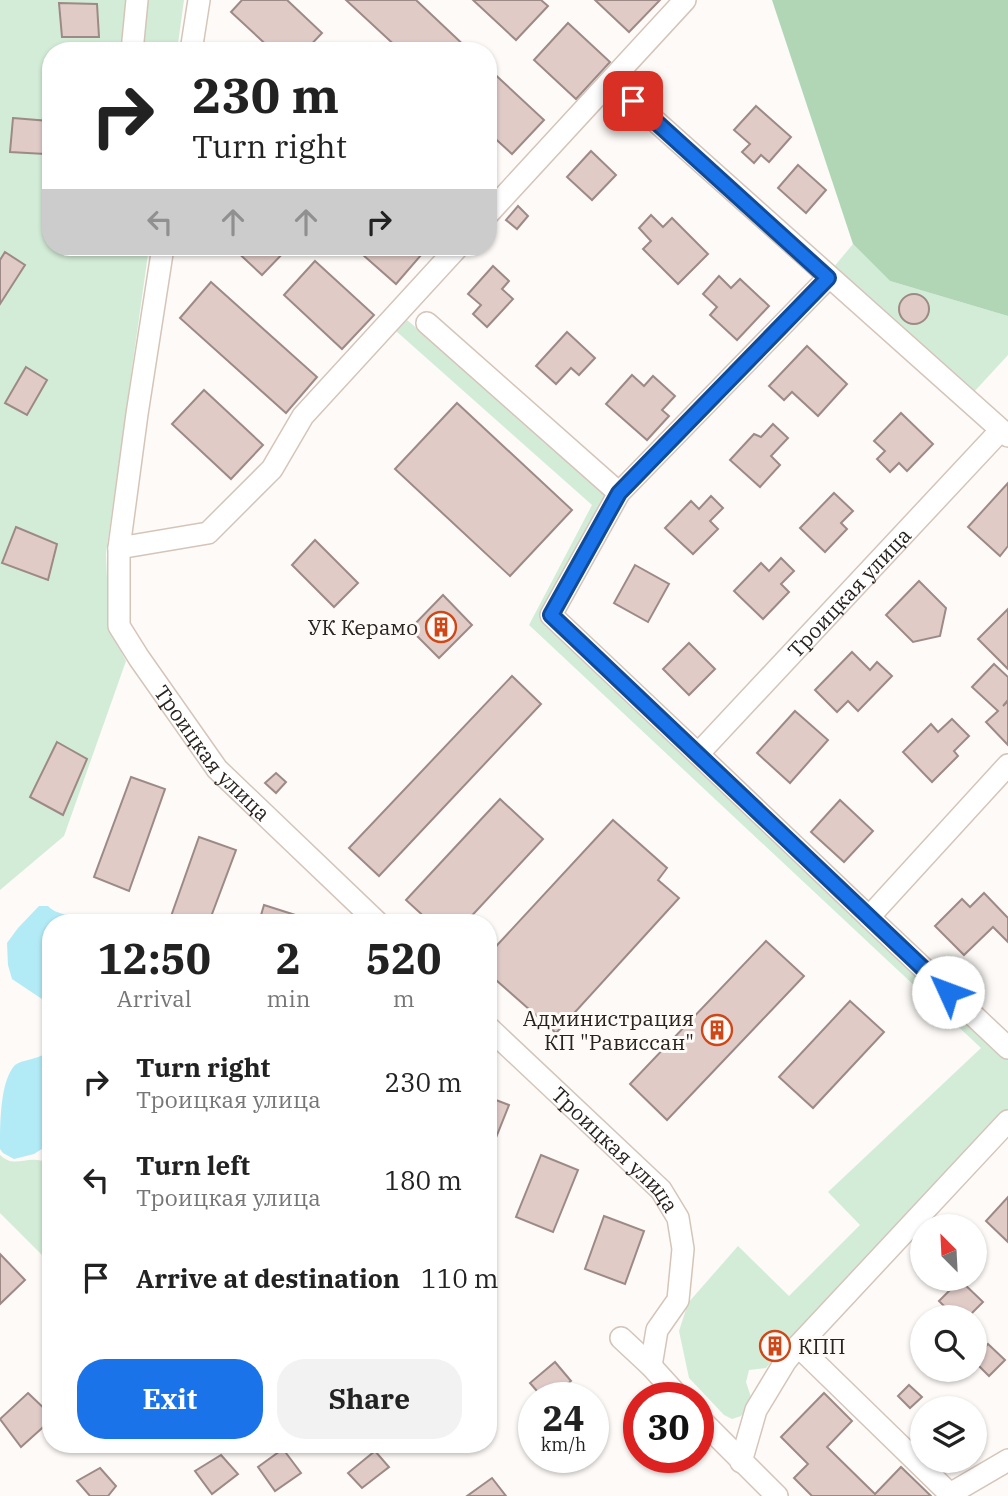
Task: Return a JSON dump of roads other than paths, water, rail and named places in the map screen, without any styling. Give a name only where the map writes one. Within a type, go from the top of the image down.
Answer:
[{"type":"street","points":[[133,42],[136,0]]},
{"type":"street","points":[[192,42],[199,0]]},
{"type":"street","points":[[497,204],[685,0]]},
{"type":"street","name":"Троицкая улица","points":[[633,101],[1004,433],[698,754]]},
{"type":"street","name":"Троицкая улица","points":[[162,256],[119,548],[119,626],[217,769],[369,914]]},
{"type":"street","points":[[119,548],[208,533],[272,469],[303,416],[450,256]]},
{"type":"street","points":[[828,278],[619,493],[551,615],[1008,1048]]},
{"type":"street","points":[[427,323],[619,493]]},
{"type":"street","points":[[869,917],[1008,765]]},
{"type":"street","name":"Троицкая улица","points":[[497,1035],[661,1190],[678,1218],[682,1249],[678,1300],[656,1330],[651,1366]]},
{"type":"street","points":[[741,1462],[756,1410],[791,1354],[1008,1121]]},
{"type":"street","points":[[621,1338],[666,1382]]},
{"type":"street","points":[[791,1354],[950,1494],[1008,1460]]},
{"type":"street","points":[[714,1434],[777,1496]]},
{"type":"water","points":[[39,906],[48,906],[64,914],[42,914],[42,999],[12,979],[7,943]]},
{"type":"water","points":[[42,1055],[42,1149],[34,1154],[14,1159],[0,1149],[6,1081],[15,1065]]},
{"type":"place","name":"УК Керамо","points":[[441,627]]},
{"type":"place","name":"Администрация КП \"Рависсан\"","points":[[717,1030]]},
{"type":"place","name":"КПП","points":[[775,1346]]}]
